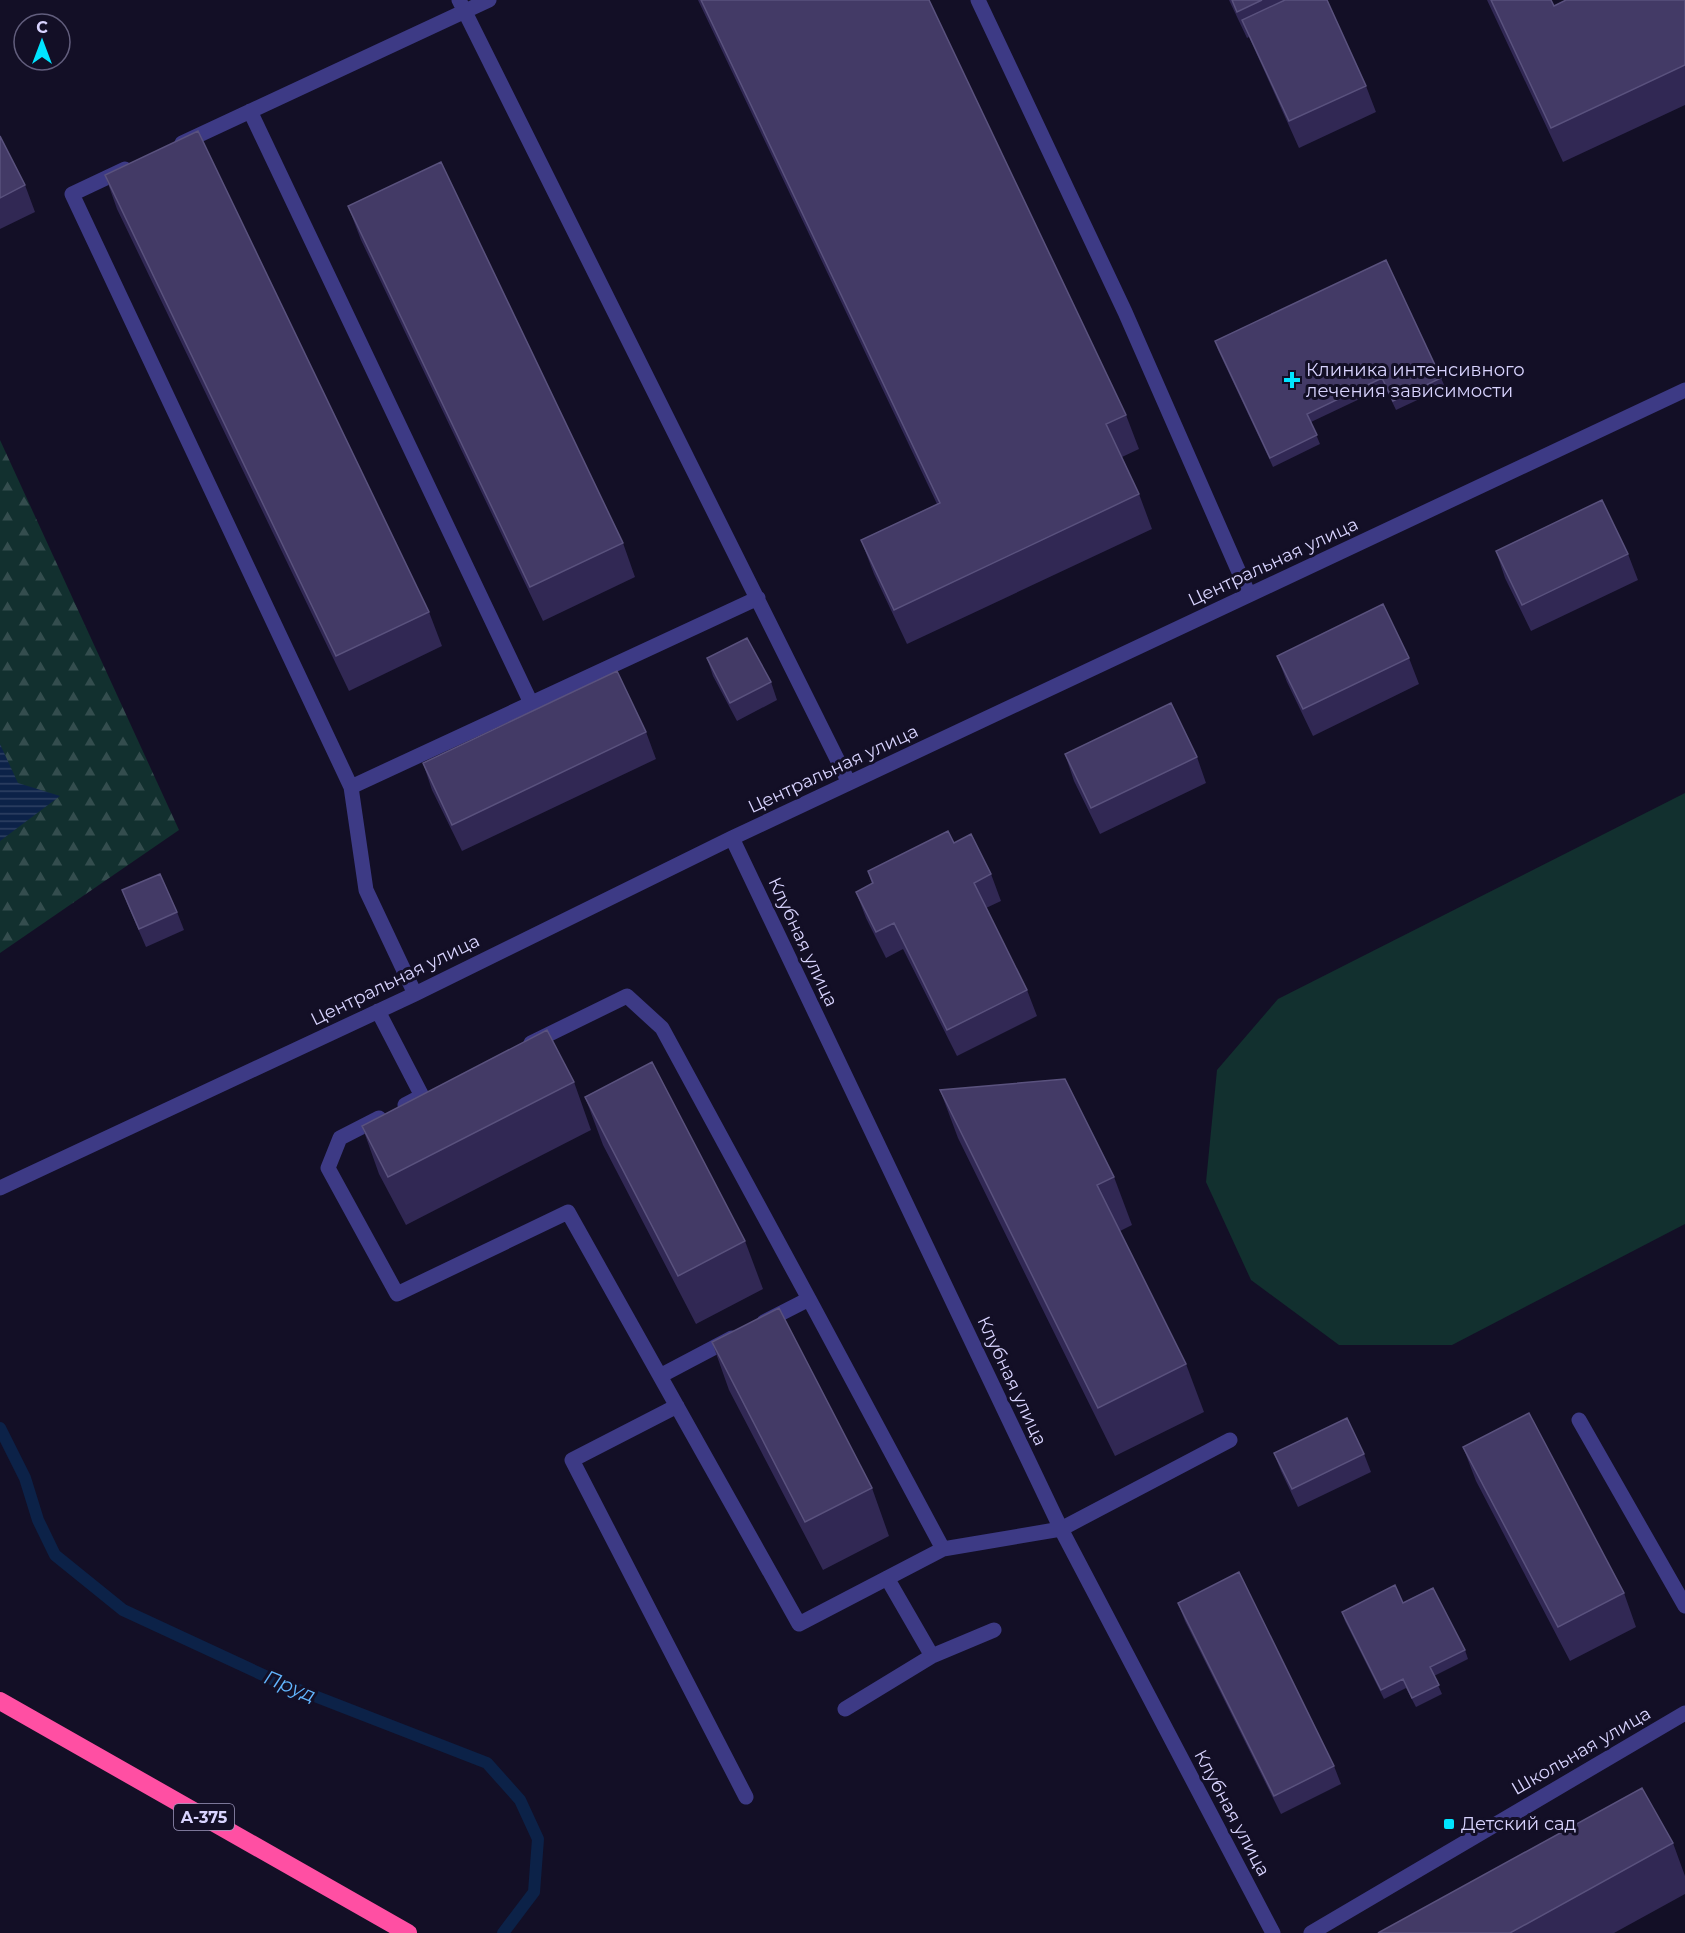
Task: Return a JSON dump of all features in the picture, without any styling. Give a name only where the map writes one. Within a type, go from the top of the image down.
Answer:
[{"type":"highway","name":"А-375","points":[[0,1701],[408,1933]]},
{"type":"street","points":[[166,150],[462,6],[489,0]]},
{"type":"street","points":[[978,0],[1125,312],[1249,595]]},
{"type":"street","points":[[462,6],[849,783]]},
{"type":"street","points":[[250,111],[531,703]]},
{"type":"street","points":[[135,165],[72,194],[351,787],[366,890],[415,994]]},
{"type":"street","name":"Центральная улица","points":[[0,1188],[415,994],[732,838],[1685,390]]},
{"type":"street","points":[[351,787],[758,598]]},
{"type":"street","name":"Клубная улица","points":[[732,838],[1061,1529],[1273,1933]]},
{"type":"street","points":[[514,1051],[627,996],[662,1028],[943,1549]]},
{"type":"street","points":[[378,1011],[427,1094],[340,1138],[328,1168],[397,1294],[568,1212],[799,1624],[943,1549],[1061,1529],[1230,1440]]},
{"type":"street","points":[[660,1376],[808,1299]]},
{"type":"street","points":[[676,1406],[572,1460],[746,1797]]},
{"type":"street","points":[[1579,1420],[1685,1606]]},
{"type":"street","points":[[887,1578],[932,1656]]},
{"type":"street","points":[[845,1708],[932,1656],[994,1630]]},
{"type":"street","name":"Школьная улица","points":[[1311,1933],[1685,1713]]},
{"type":"green space","points":[[0,440],[179,830],[0,953]]},
{"type":"green space","points":[[1685,793],[1685,1224],[1452,1345],[1339,1345],[1251,1280],[1206,1182],[1217,1070],[1278,999]]},
{"type":"water","points":[[0,744],[18,783],[60,796],[0,841]]},
{"type":"building","points":[[701,0],[929,0],[1126,415],[1106,424],[1139,494],[894,610],[861,540],[940,503]]},
{"type":"building","points":[[1232,0],[1262,0],[1237,12]]},
{"type":"building","points":[[1285,0],[1327,0],[1366,86],[1289,121],[1242,20]]},
{"type":"building","points":[[1491,0],[1551,0],[1554,6],[1566,0],[1685,0],[1685,65],[1551,128]]},
{"type":"building","points":[[198,131],[429,612],[336,656],[105,175]]},
{"type":"building","points":[[0,136],[25,185],[0,198]]},
{"type":"building","points":[[441,162],[623,543],[530,587],[348,206]]},
{"type":"building","points":[[1386,260],[1441,378],[1393,401],[1382,378],[1307,414],[1317,435],[1270,458],[1215,341]]},
{"type":"building","points":[[1602,500],[1628,554],[1522,605],[1496,551]]},
{"type":"building","points":[[1383,604],[1409,658],[1303,709],[1277,656]]},
{"type":"building","points":[[747,638],[771,682],[730,703],[707,658]]},
{"type":"building","points":[[617,671],[646,732],[452,825],[423,763]]},
{"type":"building","points":[[1171,703],[1197,757],[1091,808],[1065,754]]},
{"type":"building","points":[[948,831],[954,843],[971,834],[991,874],[974,883],[1027,990],[947,1030],[894,923],[876,932],[856,892],[873,883],[868,871]]},
{"type":"building","points":[[160,874],[177,912],[139,929],[122,890]]},
{"type":"building","points":[[547,1030],[574,1082],[388,1177],[362,1126]]},
{"type":"building","points":[[652,1062],[745,1241],[678,1276],[585,1097]]},
{"type":"building","points":[[1065,1079],[1114,1177],[1097,1185],[1186,1364],[1098,1408],[940,1090]]},
{"type":"building","points":[[779,1308],[872,1488],[805,1522],[712,1342]]},
{"type":"building","points":[[1529,1413],[1624,1593],[1558,1627],[1463,1447]]},
{"type":"building","points":[[1347,1418],[1364,1454],[1292,1489],[1274,1453]]},
{"type":"building","points":[[1239,1572],[1334,1766],[1274,1796],[1178,1603]]},
{"type":"building","points":[[1395,1585],[1403,1603],[1433,1588],[1465,1650],[1430,1667],[1439,1685],[1412,1698],[1403,1679],[1381,1690],[1342,1612]]},
{"type":"building","points":[[1642,1788],[1673,1843],[1510,1933],[1378,1933]]},
{"type":"waterway","name":"Пруд","points":[[0,1428],[25,1478],[38,1520],[55,1555],[123,1610],[276,1681],[487,1763],[520,1800],[538,1839],[534,1892],[503,1933]]},
{"type":"place","name":"Клиника интенсивного лечения зависимости","points":[[1292,380]]},
{"type":"place","name":"Детский сад","points":[[1449,1824]]}]
